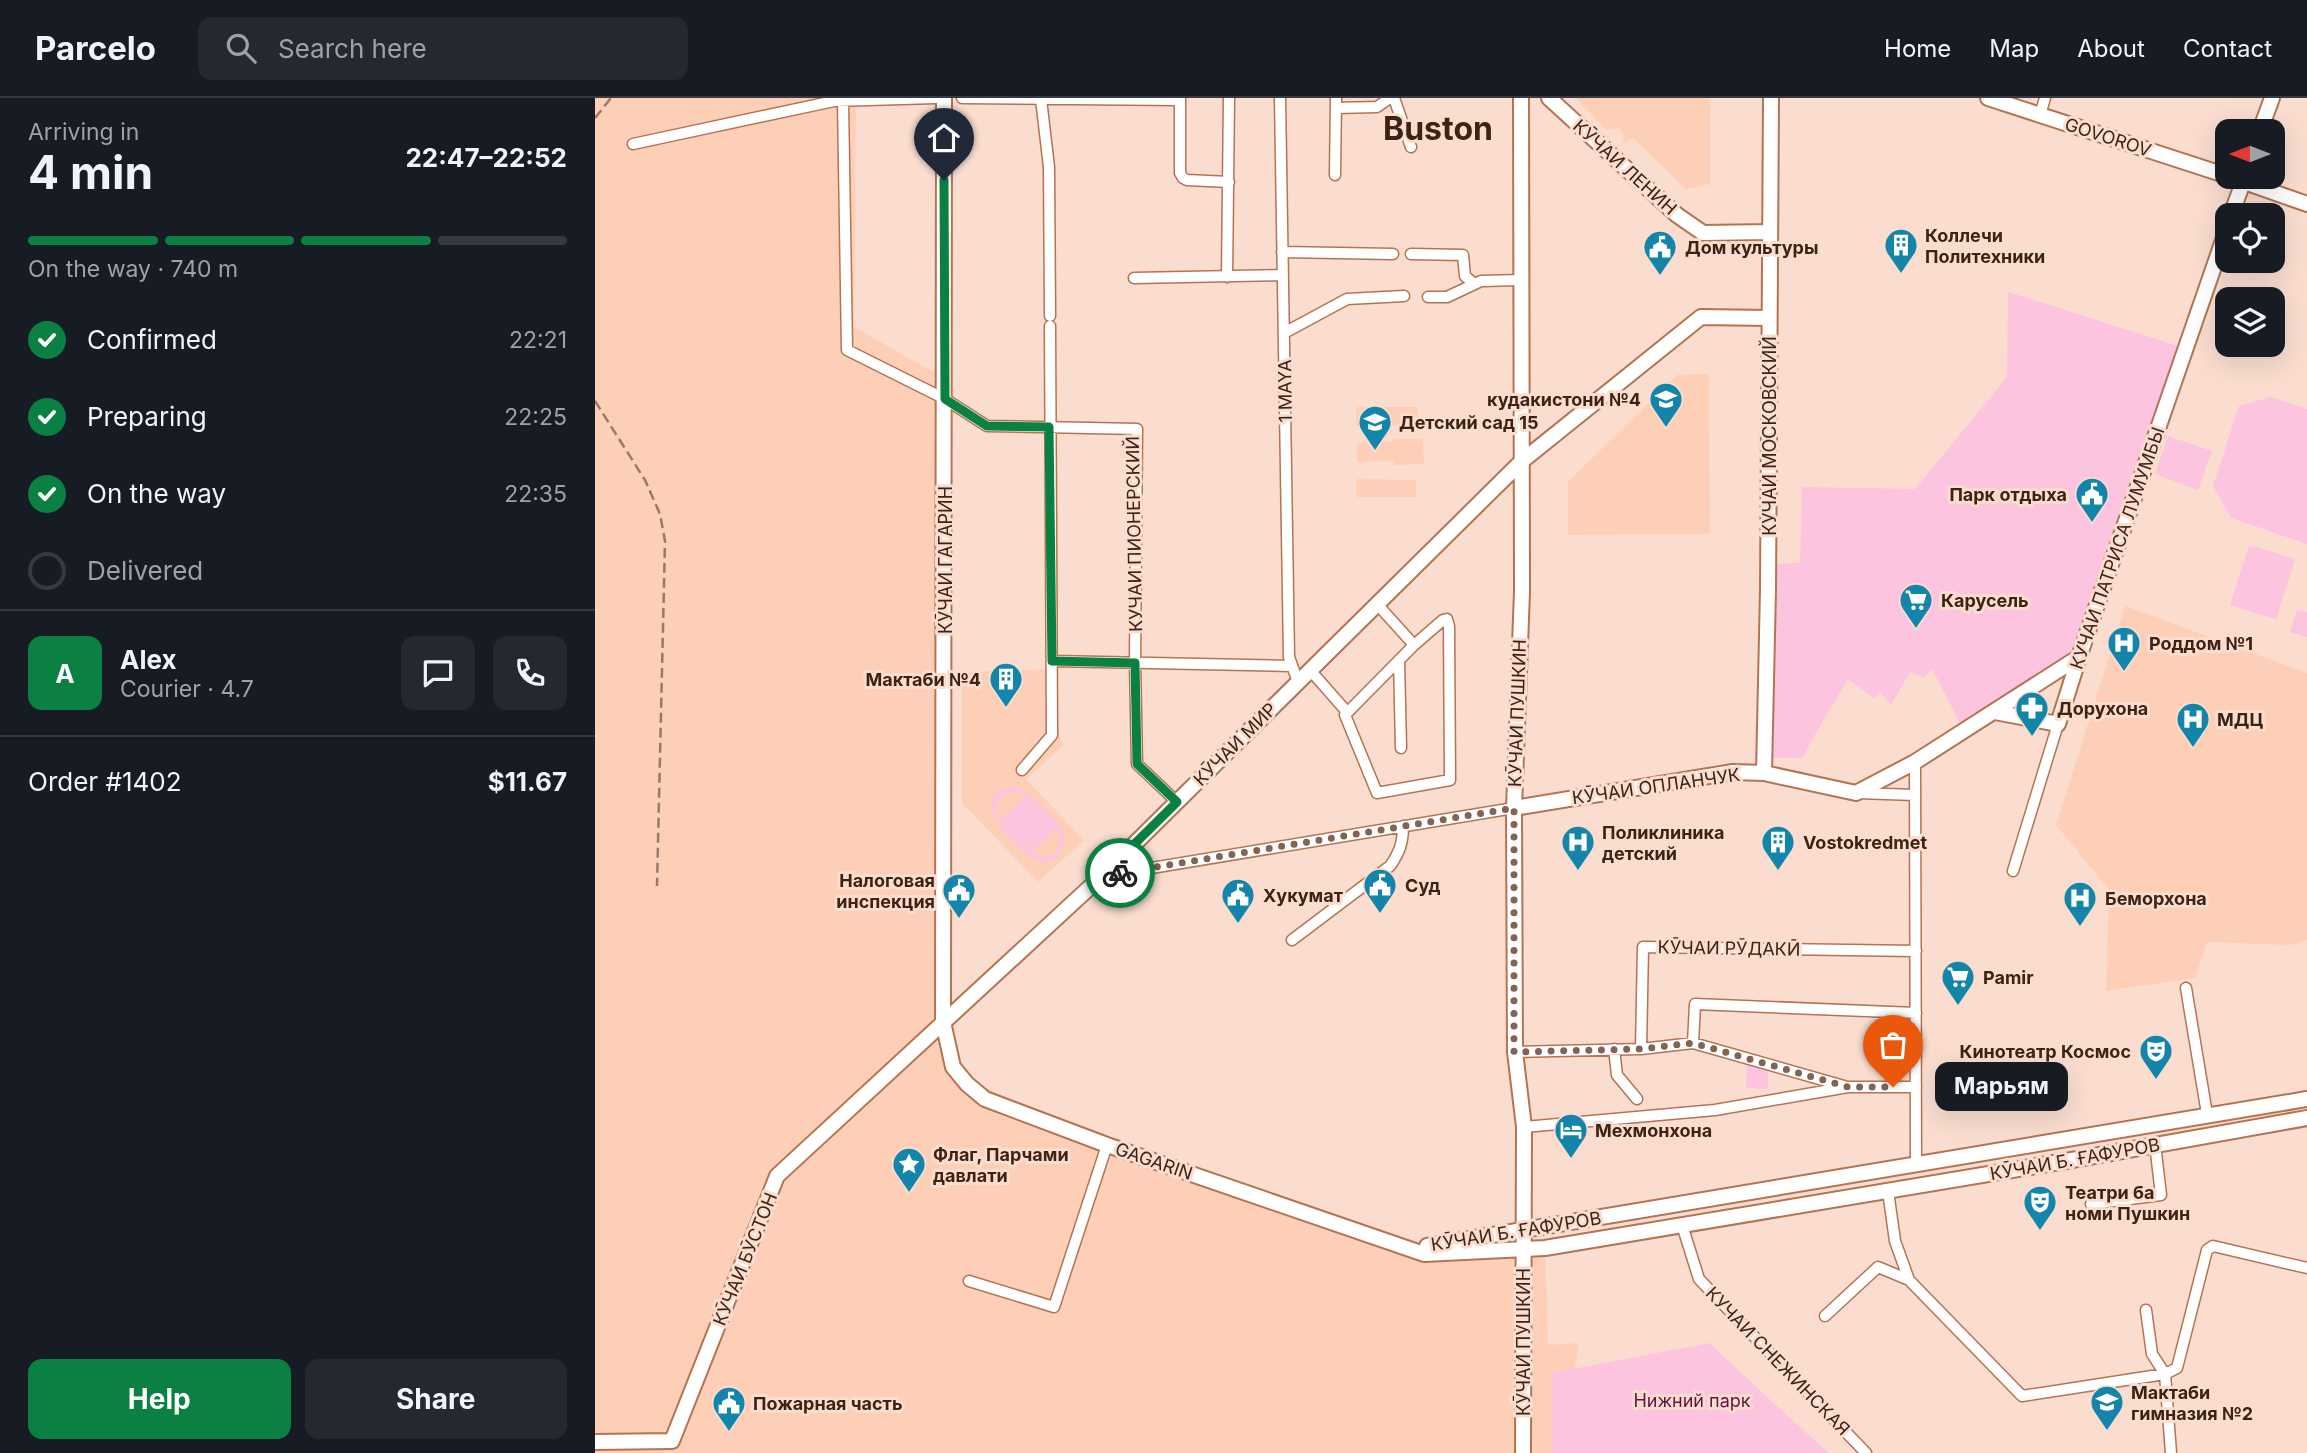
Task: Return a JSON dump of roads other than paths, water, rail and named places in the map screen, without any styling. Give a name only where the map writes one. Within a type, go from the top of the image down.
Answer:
[{"type":"street","points":[[633,144],[843,101],[936,98]]},
{"type":"street","name":"КӮЧАИ ГАГАРИН","points":[[943,1022],[944,98]]},
{"type":"street","points":[[962,98],[1180,99],[1180,173],[1187,180],[1229,182]]},
{"type":"street","points":[[1227,276],[1229,98]]},
{"type":"street","name":"1 MAYA","points":[[1280,98],[1289,657],[1298,682]]},
{"type":"street","points":[[1335,175],[1336,103],[1377,107],[1392,98],[1411,147]]},
{"type":"street","name":"КӮЧАИ ПУШКИН","points":[[1521,98],[1522,591],[1514,808],[1514,1052],[1524,1127],[1523,1453]]},
{"type":"street","name":"КӮЧАИ ЛЕНИН","points":[[1549,98],[1677,215],[1703,233],[1770,232]]},
{"type":"street","name":"КУЧАИ МОСКОВСКИЙ","points":[[1764,773],[1771,98]]},
{"type":"street","name":"GOVOROV","points":[[1988,98],[2215,171]]},
{"type":"street","points":[[2039,115],[2045,98]]},
{"type":"street","points":[[2264,119],[2272,98]]},
{"type":"street","points":[[1022,770],[1052,735],[1049,167],[1041,99]]},
{"type":"street","name":"КУЧАИ ПИОНЕРСКИЙ","points":[[843,101],[847,350],[945,399],[987,426],[1136,429],[1137,764],[1177,802]]},
{"type":"street","name":"GOVOROV","points":[[2266,189],[2307,204]]},
{"type":"street","points":[[1282,252],[1393,254]]},
{"type":"street","points":[[1411,254],[1464,255],[1465,276],[1473,283]]},
{"type":"street","name":"КУЧАИ ПАТРИСА ЛУМУМБЫ","points":[[2013,872],[2079,657],[2215,264]]},
{"type":"street","points":[[1134,278],[1283,275]]},
{"type":"street","points":[[1428,297],[1447,297],[1481,281],[1521,280]]},
{"type":"street","points":[[1284,333],[1347,299],[1404,296]]},
{"type":"street","points":[[1522,461],[1701,317],[1769,318]]},
{"type":"street","name":"КӮЧАИ МИР","points":[[943,1022],[1102,876],[1522,461]]},
{"type":"street","points":[[1377,604],[1414,645]]},
{"type":"street","points":[[1447,619],[1450,780],[1377,793],[1345,715],[1399,660],[1447,619]]},
{"type":"street","points":[[1856,793],[1915,762],[2079,657]]},
{"type":"street","points":[[1399,660],[1401,748]]},
{"type":"street","points":[[1052,661],[1292,666]]},
{"type":"street","points":[[1310,670],[1347,712]]},
{"type":"street","points":[[1995,712],[2059,724]]},
{"type":"street","points":[[1915,762],[1916,1165]]},
{"type":"street","name":"КӮЧАИ ОПЛАНЧУК","points":[[1514,808],[1733,772],[1764,773],[1856,793]]},
{"type":"street","points":[[1856,793],[1915,795]]},
{"type":"street","points":[[1102,876],[1514,808]]},
{"type":"street","points":[[1293,940],[1391,866],[1403,841],[1403,826]]},
{"type":"street","name":"КӮЧАИ РӮДАКӢ","points":[[1641,1049],[1643,947],[1916,951]]},
{"type":"street","points":[[2186,988],[2207,1114]]},
{"type":"street","points":[[1693,1043],[1695,1004],[1916,1013]]},
{"type":"street","name":"GAGARIN","points":[[943,1022],[953,1067],[967,1084],[985,1099],[1107,1145],[1412,1250]]},
{"type":"street","name":"КӮЧАИ БӮСТОН","points":[[595,1442],[672,1447],[777,1177],[943,1022]]},
{"type":"street","points":[[1514,1052],[1641,1049],[1693,1043],[1848,1087]]},
{"type":"street","points":[[1614,1049],[1617,1075],[1637,1099]]},
{"type":"street","points":[[1524,1127],[1714,1110],[1848,1087],[1916,1087]]},
{"type":"street","name":"КӮЧАИ Б. ҒАФУРОВ","points":[[1412,1250],[2307,1099]]},
{"type":"street","name":"КӮЧАИ Б. ҒАФУРОВ","points":[[1412,1250],[1424,1254],[1545,1248],[2307,1118]]},
{"type":"street","points":[[2091,1204],[2161,1195],[2151,1126]]},
{"type":"street","points":[[969,1280],[1054,1307],[1107,1145]]},
{"type":"street","points":[[1888,1191],[1895,1241],[1909,1280],[2022,1396],[2165,1374],[2177,1368],[2207,1250],[2213,1246],[2307,1269]]},
{"type":"street","points":[[1713,1199],[1717,1220]]},
{"type":"street","name":"КУЧАИ СНЕЖИНСКАЯ","points":[[1682,1225],[1699,1279],[1866,1453]]},
{"type":"street","points":[[1825,1316],[1878,1268],[1909,1280]]},
{"type":"street","points":[[2146,1310],[2152,1354],[2165,1374],[2171,1453]]},
{"type":"railway","points":[[595,118],[611,98]]},
{"type":"railway","points":[[595,401],[645,480],[660,514],[665,541],[657,886]]},
{"type":"place","name":"Коллечи Политехники","points":[[1901,275]]},
{"type":"place","name":"Дом культуры","points":[[1660,277]]},
{"type":"place","name":"кудакистони №4","points":[[1666,429]]},
{"type":"place","name":"Детский сад 15","points":[[1375,452]]},
{"type":"place","name":"Парк отдыха","points":[[2092,524]]},
{"type":"place","name":"Карусель","points":[[1916,630]]},
{"type":"place","name":"Роддом №1","points":[[2124,673]]},
{"type":"place","name":"Мактаби №4","points":[[1006,709]]},
{"type":"place","name":"Дорухона","points":[[2032,738]]},
{"type":"place","name":"МДЦ","points":[[2193,749]]},
{"type":"place","name":"Поликлиника детский","points":[[1578,872]]},
{"type":"place","name":"Vostokredmet","points":[[1778,872]]},
{"type":"place","name":"Суд","points":[[1380,915]]},
{"type":"place","name":"Налоговая инспекция","points":[[959,920]]},
{"type":"place","name":"Хукумат","points":[[1238,925]]},
{"type":"place","name":"Беморхона","points":[[2080,928]]},
{"type":"place","name":"Pamir","points":[[1958,1007]]},
{"type":"place","name":"Кинотеатр Космос","points":[[2156,1081]]},
{"type":"place","name":"Марьям","points":[[1893,1087]]},
{"type":"place","name":"Мехмонхона","points":[[1571,1160]]},
{"type":"place","name":"Флаг, Парчами давлати","points":[[909,1194]]},
{"type":"place","name":"Театри ба номи Пушкин","points":[[2040,1232]]},
{"type":"place","name":"Мактаби гимназия №2","points":[[2107,1432]]},
{"type":"place","name":"Пожарная часть","points":[[729,1433]]},
{"type":"district","name":"Buston","points":[[1438,128]]},
{"type":"park label","name":"Нижний парк","points":[[1692,1400]]}]
